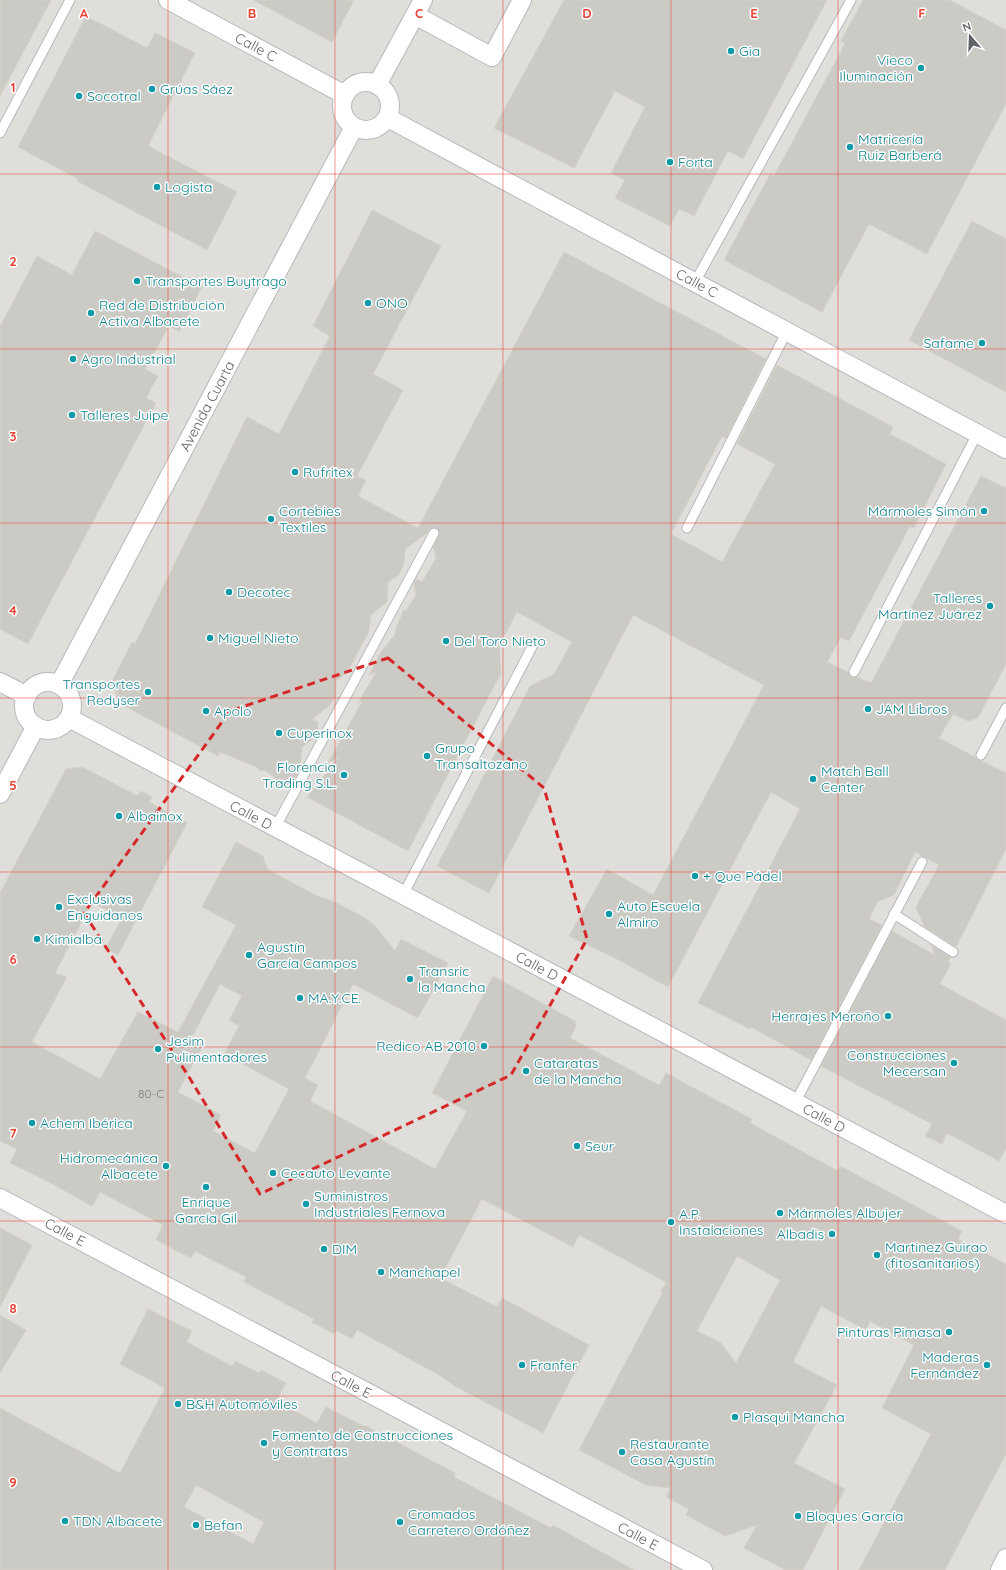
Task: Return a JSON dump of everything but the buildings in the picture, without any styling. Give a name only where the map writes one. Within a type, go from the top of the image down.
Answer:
[{"type":"street","points":[[377,85],[419,8],[492,57],[522,0]]},
{"type":"street","name":"Calle C","points":[[173,1],[344,95]]},
{"type":"street","points":[[369,82],[377,85],[388,94],[391,103],[388,118],[381,126],[371,130],[359,130],[346,120],[342,109],[344,95],[350,88],[357,84],[369,82]]},
{"type":"street","name":"Calle C","points":[[388,118],[1006,449]]},
{"type":"street","name":"Avenida Cuarta","points":[[59,685],[354,127]]},
{"type":"street","points":[[0,682],[27,696]]},
{"type":"street","points":[[49,682],[59,685],[69,693],[72,702],[71,714],[63,725],[55,729],[45,730],[36,726],[28,719],[24,706],[27,696],[32,688],[40,684],[49,682]]},
{"type":"street","name":"Calle D","points":[[69,718],[1006,1214]]},
{"type":"street","points":[[0,794],[36,726]]},
{"type":"street","name":"Calle E","points":[[0,1198],[703,1570]]},
{"type":"street","points":[[1000,1570],[1006,1558]]},
{"type":"lane","points":[[0,133],[70,0]]},
{"type":"lane","points":[[695,282],[851,0]]},
{"type":"lane","points":[[687,528],[786,331]]},
{"type":"lane","points":[[854,672],[977,434]]},
{"type":"lane","points":[[275,828],[434,533]]},
{"type":"lane","points":[[403,895],[533,645]]},
{"type":"lane","points":[[981,755],[1006,708]]},
{"type":"lane","points":[[795,1103],[922,862]]},
{"type":"lane","points":[[894,914],[953,952]]},
{"type":"highlighted area","points":[[388,658],[544,788],[587,939],[511,1075],[260,1194],[189,1077],[84,913],[230,711]]},
{"type":"shaded area","points":[[0,0],[1006,0],[1006,1570],[0,1570]]},
{"type":"place","name":"Gia","points":[[731,51]]},
{"type":"place","name":"Vieco Iluminación","points":[[921,68]]},
{"type":"place","name":"Grúas Sáez","points":[[152,89]]},
{"type":"place","name":"Socotral","points":[[79,96]]},
{"type":"place","name":"Matricería Ruiz Barberá","points":[[850,147]]},
{"type":"place","name":"Forta","points":[[670,162]]},
{"type":"place","name":"Logista","points":[[157,187]]},
{"type":"place","name":"Transportes Buytrago","points":[[137,281]]},
{"type":"place","name":"ONO","points":[[368,303]]},
{"type":"place","name":"Red de Distribución Activa Albacete","points":[[91,313]]},
{"type":"place","name":"Safame","points":[[982,343]]},
{"type":"place","name":"Agro Industrial","points":[[73,359]]},
{"type":"place","name":"Talleres Juipe","points":[[72,415]]},
{"type":"place","name":"Rufritex","points":[[295,472]]},
{"type":"place","name":"Mármoles Simón","points":[[984,511]]},
{"type":"place","name":"Cortebies Textiles","points":[[271,519]]},
{"type":"place","name":"Decotec","points":[[229,592]]},
{"type":"place","name":"Talleres Martínez Juárez","points":[[990,606]]},
{"type":"place","name":"Miguel Nieto","points":[[210,638]]},
{"type":"place","name":"Del Toro Nieto","points":[[446,641]]},
{"type":"place","name":"Transportes Redyser","points":[[148,692]]},
{"type":"place","name":"JAM Libros","points":[[868,709]]},
{"type":"place","name":"Apolo","points":[[206,711]]},
{"type":"place","name":"Cuperinox","points":[[279,733]]},
{"type":"place","name":"Grupo Transaltozano","points":[[427,756]]},
{"type":"place","name":"Florencia Trading S.L.","points":[[344,775]]},
{"type":"place","name":"Match Ball Center","points":[[813,779]]},
{"type":"place","name":"Albainox","points":[[119,816]]},
{"type":"place","name":"+ Que Pádel","points":[[695,876]]},
{"type":"place","name":"Exclusivas Enguidanos","points":[[59,907]]},
{"type":"place","name":"Auto Escuela Almiro","points":[[609,914]]},
{"type":"place","name":"Kimialba","points":[[37,939]]},
{"type":"place","name":"Agustín García Campos","points":[[249,955]]},
{"type":"place","name":"Transric la Mancha","points":[[410,979]]},
{"type":"place","name":"MA.Y.CE.","points":[[300,998]]},
{"type":"place","name":"Herrajes Meroño","points":[[888,1016]]},
{"type":"place","name":"Redico AB 2010","points":[[484,1046]]},
{"type":"place","name":"Jesim Pulimentadores","points":[[158,1049]]},
{"type":"place","name":"Construcciones Mecersan","points":[[954,1063]]},
{"type":"place","name":"Cataratas de la Mancha","points":[[526,1071]]},
{"type":"place","name":"Achem Ibérica","points":[[32,1123]]},
{"type":"place","name":"Seur","points":[[577,1146]]},
{"type":"place","name":"Hidromecánica Albacete","points":[[166,1166]]},
{"type":"place","name":"Cecauto Levante","points":[[273,1173]]},
{"type":"place","name":"Enrique García Gil","points":[[206,1187]]},
{"type":"place","name":"Suministros Industriales Fernova","points":[[306,1204]]},
{"type":"place","name":"Mármoles Albujer","points":[[780,1213]]},
{"type":"place","name":"A.P. Instalaciones","points":[[671,1222]]},
{"type":"place","name":"Albadis","points":[[832,1234]]},
{"type":"place","name":"DIM","points":[[324,1249]]},
{"type":"place","name":"Martinez Guirao (fitosanitarios)","points":[[877,1255]]},
{"type":"place","name":"Manchapel","points":[[381,1272]]},
{"type":"place","name":"Pinturas Pimasa","points":[[949,1332]]},
{"type":"place","name":"Franfer","points":[[522,1365]]},
{"type":"place","name":"Maderas Fernández","points":[[987,1365]]},
{"type":"place","name":"B&H Automóviles","points":[[178,1404]]},
{"type":"place","name":"Plasqui Mancha","points":[[735,1417]]},
{"type":"place","name":"Fomento de Construcciones y Contratas","points":[[264,1443]]},
{"type":"place","name":"Restaurante Casa Agustín","points":[[622,1452]]},
{"type":"place","name":"Bloques García","points":[[798,1516]]},
{"type":"place","name":"TDN Albacete","points":[[65,1521]]},
{"type":"place","name":"Cromados Carretero Ordóñez","points":[[400,1522]]},
{"type":"place","name":"Befan","points":[[196,1525]]}]
